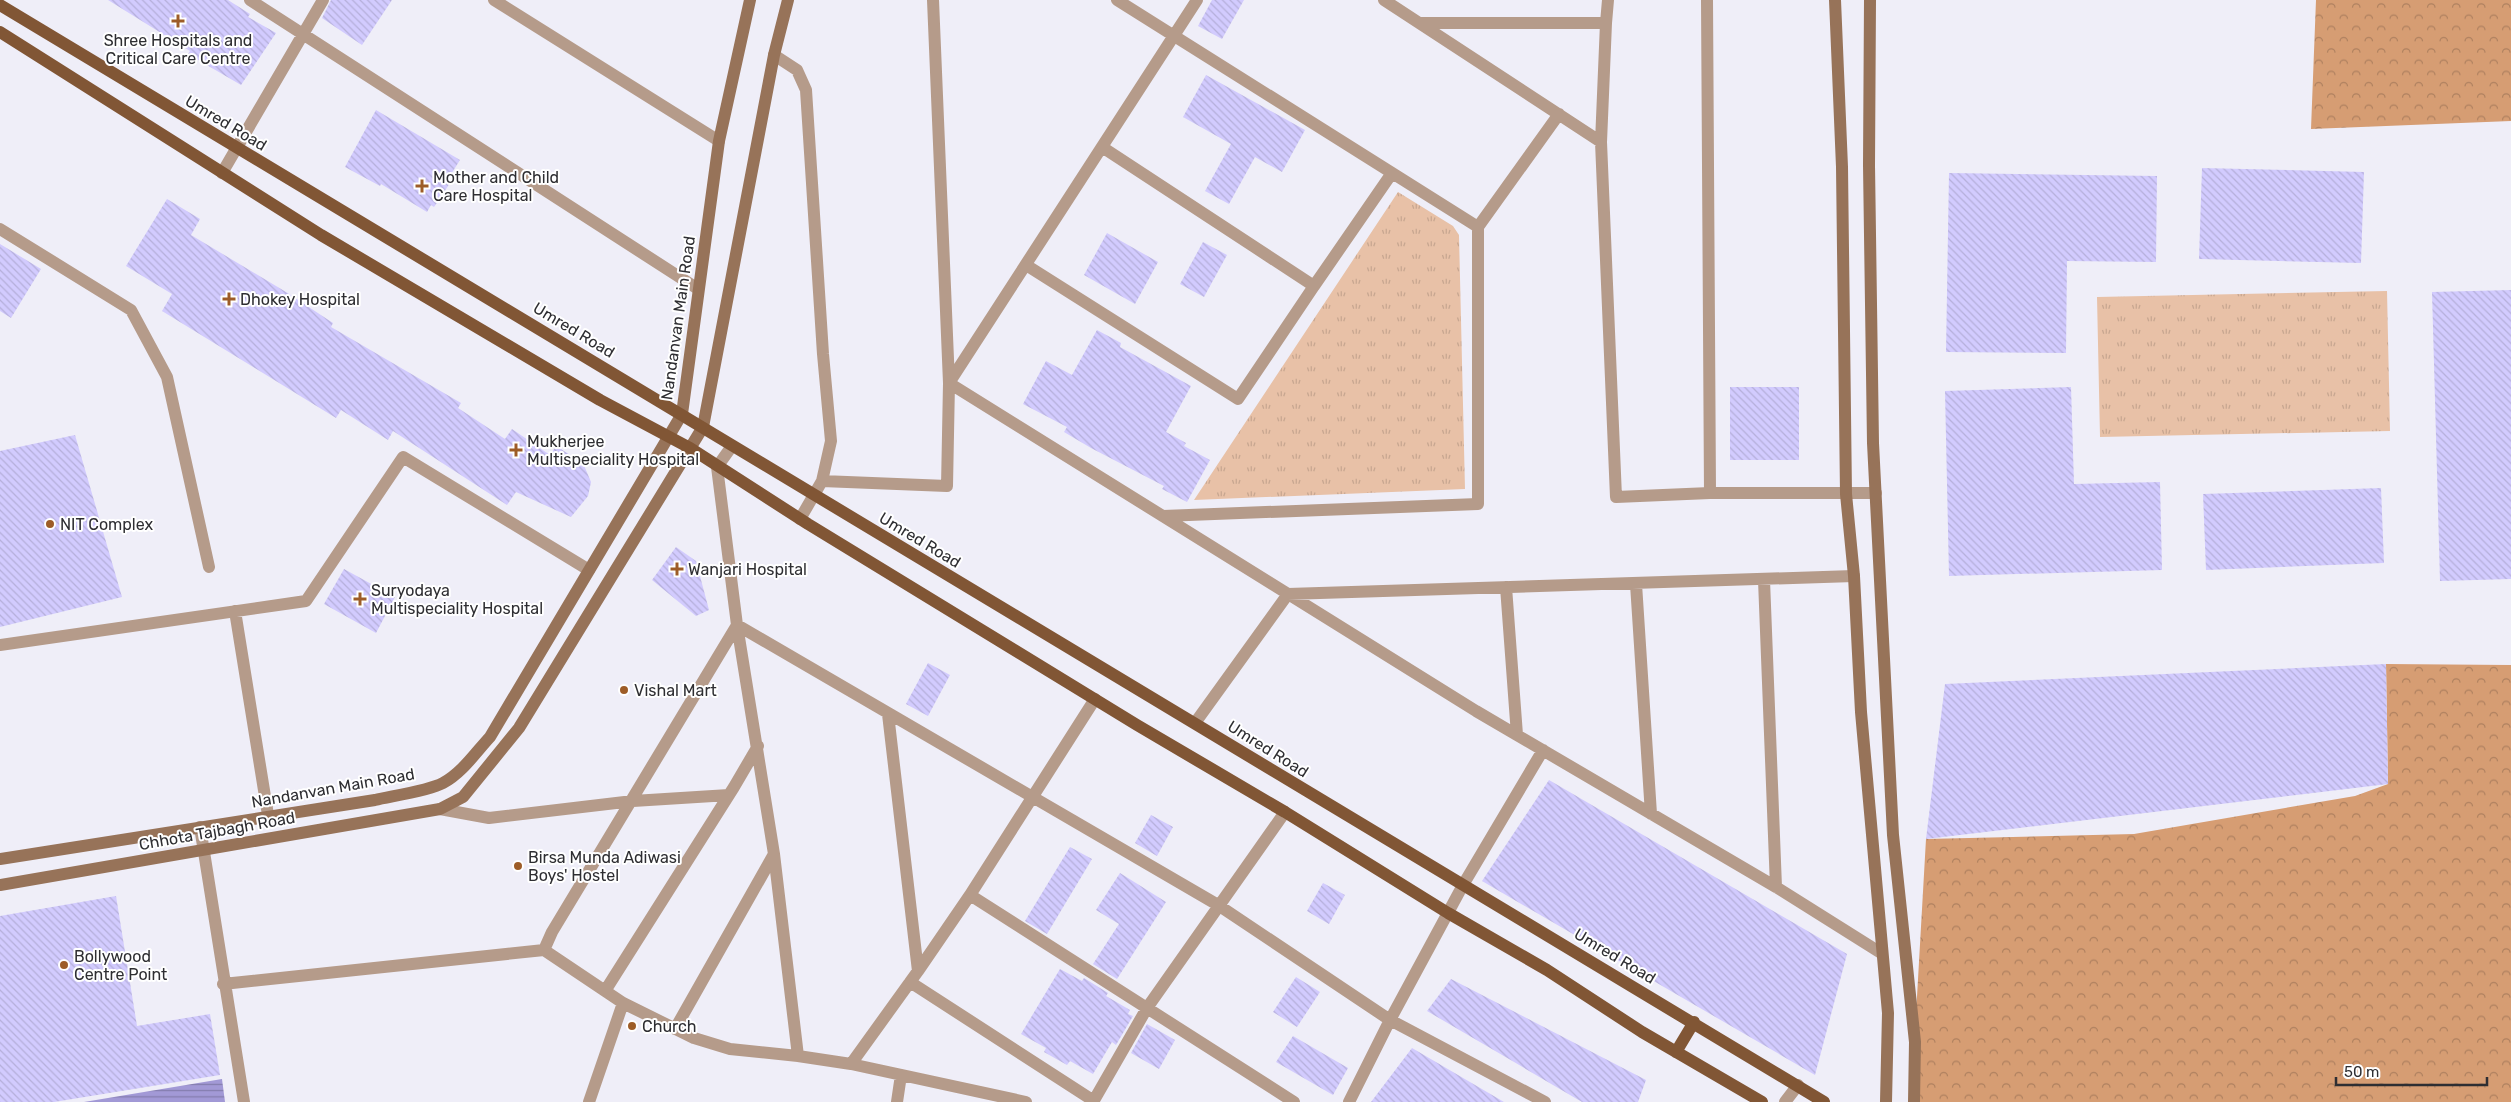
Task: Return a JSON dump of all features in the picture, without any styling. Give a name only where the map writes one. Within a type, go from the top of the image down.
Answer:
[{"type":"main road","points":[[703,427],[774,54],[788,0]]},
{"type":"main road","points":[[1835,0],[1842,167],[1846,494],[1854,576],[1859,680],[1881,953],[1888,1013],[1886,1102]]},
{"type":"main road","points":[[1870,0],[1869,166],[1873,443],[1893,835],[1915,1042],[1914,1102]]},
{"type":"main road","name":"Nandanvan Main Road","points":[[0,858],[374,800],[442,784],[464,767],[490,736],[682,414],[719,141],[747,1]]},
{"type":"main road","name":"Umred Road","points":[[0,5],[682,414],[814,496],[1694,1022],[1824,1102]]},
{"type":"main road","points":[[0,32],[222,173],[426,297],[600,400],[690,448],[800,519],[1095,699],[1547,970],[1676,1052],[1762,1102]]},
{"type":"main road","name":"Chhota Tajbagh Road","points":[[0,885],[440,809],[463,797],[520,728],[703,427]]},
{"type":"main road","points":[[1676,1052],[1694,1022]]},
{"type":"street","points":[[250,0],[698,289]]},
{"type":"street","points":[[222,173],[323,0]]},
{"type":"street","points":[[494,0],[719,141]]},
{"type":"street","points":[[822,481],[947,486],[950,383],[933,0]]},
{"type":"street","points":[[1118,0],[1478,227]]},
{"type":"street","points":[[950,383],[1197,0]]},
{"type":"street","points":[[1384,0],[1601,142]]},
{"type":"street","points":[[1608,0],[1601,142],[1616,497],[1710,494],[1876,493]]},
{"type":"street","points":[[1706,0],[1710,494]]},
{"type":"street","points":[[1419,23],[1606,23]]},
{"type":"street","points":[[774,54],[797,70],[806,90],[823,354],[831,441],[822,481],[800,519]]},
{"type":"street","points":[[1163,516],[1478,504],[1478,227],[1559,114]]},
{"type":"street","points":[[1102,147],[1314,286]]},
{"type":"street","points":[[1026,266],[1238,399],[1392,173]]},
{"type":"street","points":[[0,229],[131,310],[167,377],[209,567]]},
{"type":"street","points":[[950,383],[1517,735],[1776,887],[1881,953]]},
{"type":"street","points":[[732,446],[717,467],[737,625],[774,854],[798,1056]]},
{"type":"street","points":[[0,645],[306,601],[402,457],[589,570]]},
{"type":"street","points":[[1288,594],[1854,576]]},
{"type":"street","points":[[1764,580],[1776,887]]},
{"type":"street","points":[[1636,584],[1651,814]]},
{"type":"street","points":[[1506,587],[1517,735]]},
{"type":"street","points":[[1195,723],[1288,594]]},
{"type":"street","points":[[235,611],[268,815]]},
{"type":"street","points":[[737,625],[1218,905],[1390,1020],[1545,1102]]},
{"type":"street","points":[[544,950],[552,932],[633,801],[737,625]]},
{"type":"street","points":[[851,1064],[970,895],[1095,699]]},
{"type":"street","points":[[888,714],[918,971]]},
{"type":"street","points":[[605,991],[758,746]]},
{"type":"street","points":[[1349,1102],[1390,1020],[1448,912],[1543,750]]},
{"type":"street","points":[[440,809],[489,818],[633,801],[729,794]]},
{"type":"street","points":[[910,982],[1094,1102],[1147,1008],[1285,812]]},
{"type":"street","points":[[200,827],[223,984],[244,1102]]},
{"type":"street","points":[[675,1029],[774,854]]},
{"type":"street","points":[[970,895],[1294,1102]]},
{"type":"street","points":[[223,984],[544,950],[622,1003],[694,1038],[730,1049],[851,1064],[1026,1102]]},
{"type":"street","points":[[589,1102],[622,1003]]},
{"type":"street","points":[[897,1102],[901,1075]]},
{"type":"street","points":[[1785,1102],[1798,1085]]},
{"type":"green space","points":[[2316,0],[2511,0],[2511,121],[2311,129]]},
{"type":"green space","points":[[1398,192],[1453,226],[1459,235],[1465,489],[1194,500]]},
{"type":"green space","points":[[2387,291],[2390,431],[2100,437],[2097,297]]},
{"type":"green space","points":[[2386,664],[2511,665],[2511,1102],[1911,1102],[1926,839],[2134,834],[2355,796],[2388,784]]},
{"type":"shaded area","points":[[222,1079],[225,1102],[84,1102]]},
{"type":"building","points":[[108,0],[228,0],[250,14],[248,17],[276,33],[241,85],[188,54],[190,51]]},
{"type":"building","points":[[331,0],[392,0],[362,45],[322,18]]},
{"type":"building","points":[[1212,0],[1244,0],[1222,39],[1198,26]]},
{"type":"building","points":[[1206,75],[1305,130],[1282,172],[1255,157],[1229,204],[1205,191],[1231,144],[1183,117]]},
{"type":"building","points":[[376,110],[460,160],[448,179],[451,181],[443,194],[434,207],[431,205],[427,212],[381,184],[380,186],[345,167]]},
{"type":"building","points":[[2202,168],[2364,172],[2361,263],[2199,259]]},
{"type":"building","points":[[1949,173],[2157,176],[2156,262],[2067,261],[2066,353],[1946,352]]},
{"type":"building","points":[[167,199],[200,219],[191,235],[286,292],[333,323],[331,327],[461,403],[458,408],[505,439],[512,429],[550,455],[556,446],[583,463],[591,482],[588,496],[571,517],[516,492],[507,505],[393,431],[388,440],[341,410],[336,418],[162,311],[172,294],[126,266]]},
{"type":"building","points":[[1107,233],[1158,262],[1135,304],[1084,275]]},
{"type":"building","points":[[1203,242],[1227,255],[1204,297],[1180,284]]},
{"type":"building","points":[[0,244],[41,269],[11,318],[0,311]]},
{"type":"building","points":[[2511,290],[2511,579],[2440,581],[2432,292]]},
{"type":"building","points":[[1097,330],[1121,343],[1120,347],[1191,386],[1166,432],[1186,443],[1184,446],[1210,460],[1187,502],[1162,489],[1164,486],[1064,432],[1067,427],[1023,404],[1046,361],[1072,375]]},
{"type":"building","points":[[1730,387],[1799,387],[1799,460],[1730,460]]},
{"type":"building","points":[[2071,387],[2074,484],[2160,482],[2162,570],[1949,576],[1945,391]]},
{"type":"building","name":"NIT Complex","points":[[75,435],[122,597],[0,627],[0,451]]},
{"type":"building","points":[[2381,488],[2384,563],[2206,570],[2203,494]]},
{"type":"building","points":[[676,547],[696,561],[709,610],[696,616],[652,580]]},
{"type":"building","points":[[344,569],[395,597],[376,633],[324,604]]},
{"type":"building","points":[[928,663],[950,675],[928,716],[906,704]]},
{"type":"building","points":[[2386,664],[2388,784],[1926,839],[1945,684]]},
{"type":"building","points":[[1549,780],[1847,954],[1815,1075],[1482,881]]},
{"type":"building","points":[[1151,815],[1173,827],[1157,856],[1135,843]]},
{"type":"building","points":[[1070,847],[1092,859],[1047,934],[1025,921]]},
{"type":"building","points":[[1120,873],[1166,902],[1117,979],[1093,964],[1119,924],[1096,910]]},
{"type":"building","points":[[1323,883],[1345,895],[1329,924],[1307,911]]},
{"type":"building","name":"Bollywood Centre Point","points":[[116,896],[137,1026],[210,1014],[220,1075],[54,1102],[0,1102],[0,916]]},
{"type":"building","points":[[1060,969],[1082,981],[1084,978],[1108,993],[1106,996],[1130,1010],[1128,1014],[1133,1016],[1116,1045],[1112,1042],[1093,1074],[1070,1061],[1067,1065],[1044,1052],[1046,1048],[1021,1034]]},
{"type":"building","points":[[1296,977],[1320,992],[1297,1027],[1273,1012]]},
{"type":"building","points":[[1451,979],[1646,1080],[1638,1102],[1582,1102],[1427,1011]]},
{"type":"building","points":[[1147,1024],[1175,1040],[1159,1069],[1131,1053]]},
{"type":"building","points":[[1293,1036],[1348,1068],[1333,1095],[1276,1062]]},
{"type":"building","points":[[1412,1048],[1504,1102],[1371,1102]]},
{"type":"place","name":"Shree Hospitals and Critical Care Centre","points":[[178,21]]},
{"type":"place","name":"Mother and Child Care Hospital","points":[[422,186]]},
{"type":"place","name":"Dhokey Hospital","points":[[229,299]]},
{"type":"place","name":"Mukherjee Multispeciality Hospital","points":[[516,450]]},
{"type":"place","name":"NIT Complex","points":[[50,524]]},
{"type":"place","name":"Wanjari Hospital","points":[[677,569]]},
{"type":"place","name":"Suryodaya Multispeciality Hospital","points":[[360,599]]},
{"type":"place","name":"Vishal Mart","points":[[624,690]]},
{"type":"place","name":"Birsa Munda Adiwasi Boys' Hostel","points":[[518,866]]},
{"type":"place","name":"Bollywood Centre Point","points":[[64,965]]},
{"type":"place","name":"Church","points":[[632,1026]]}]
